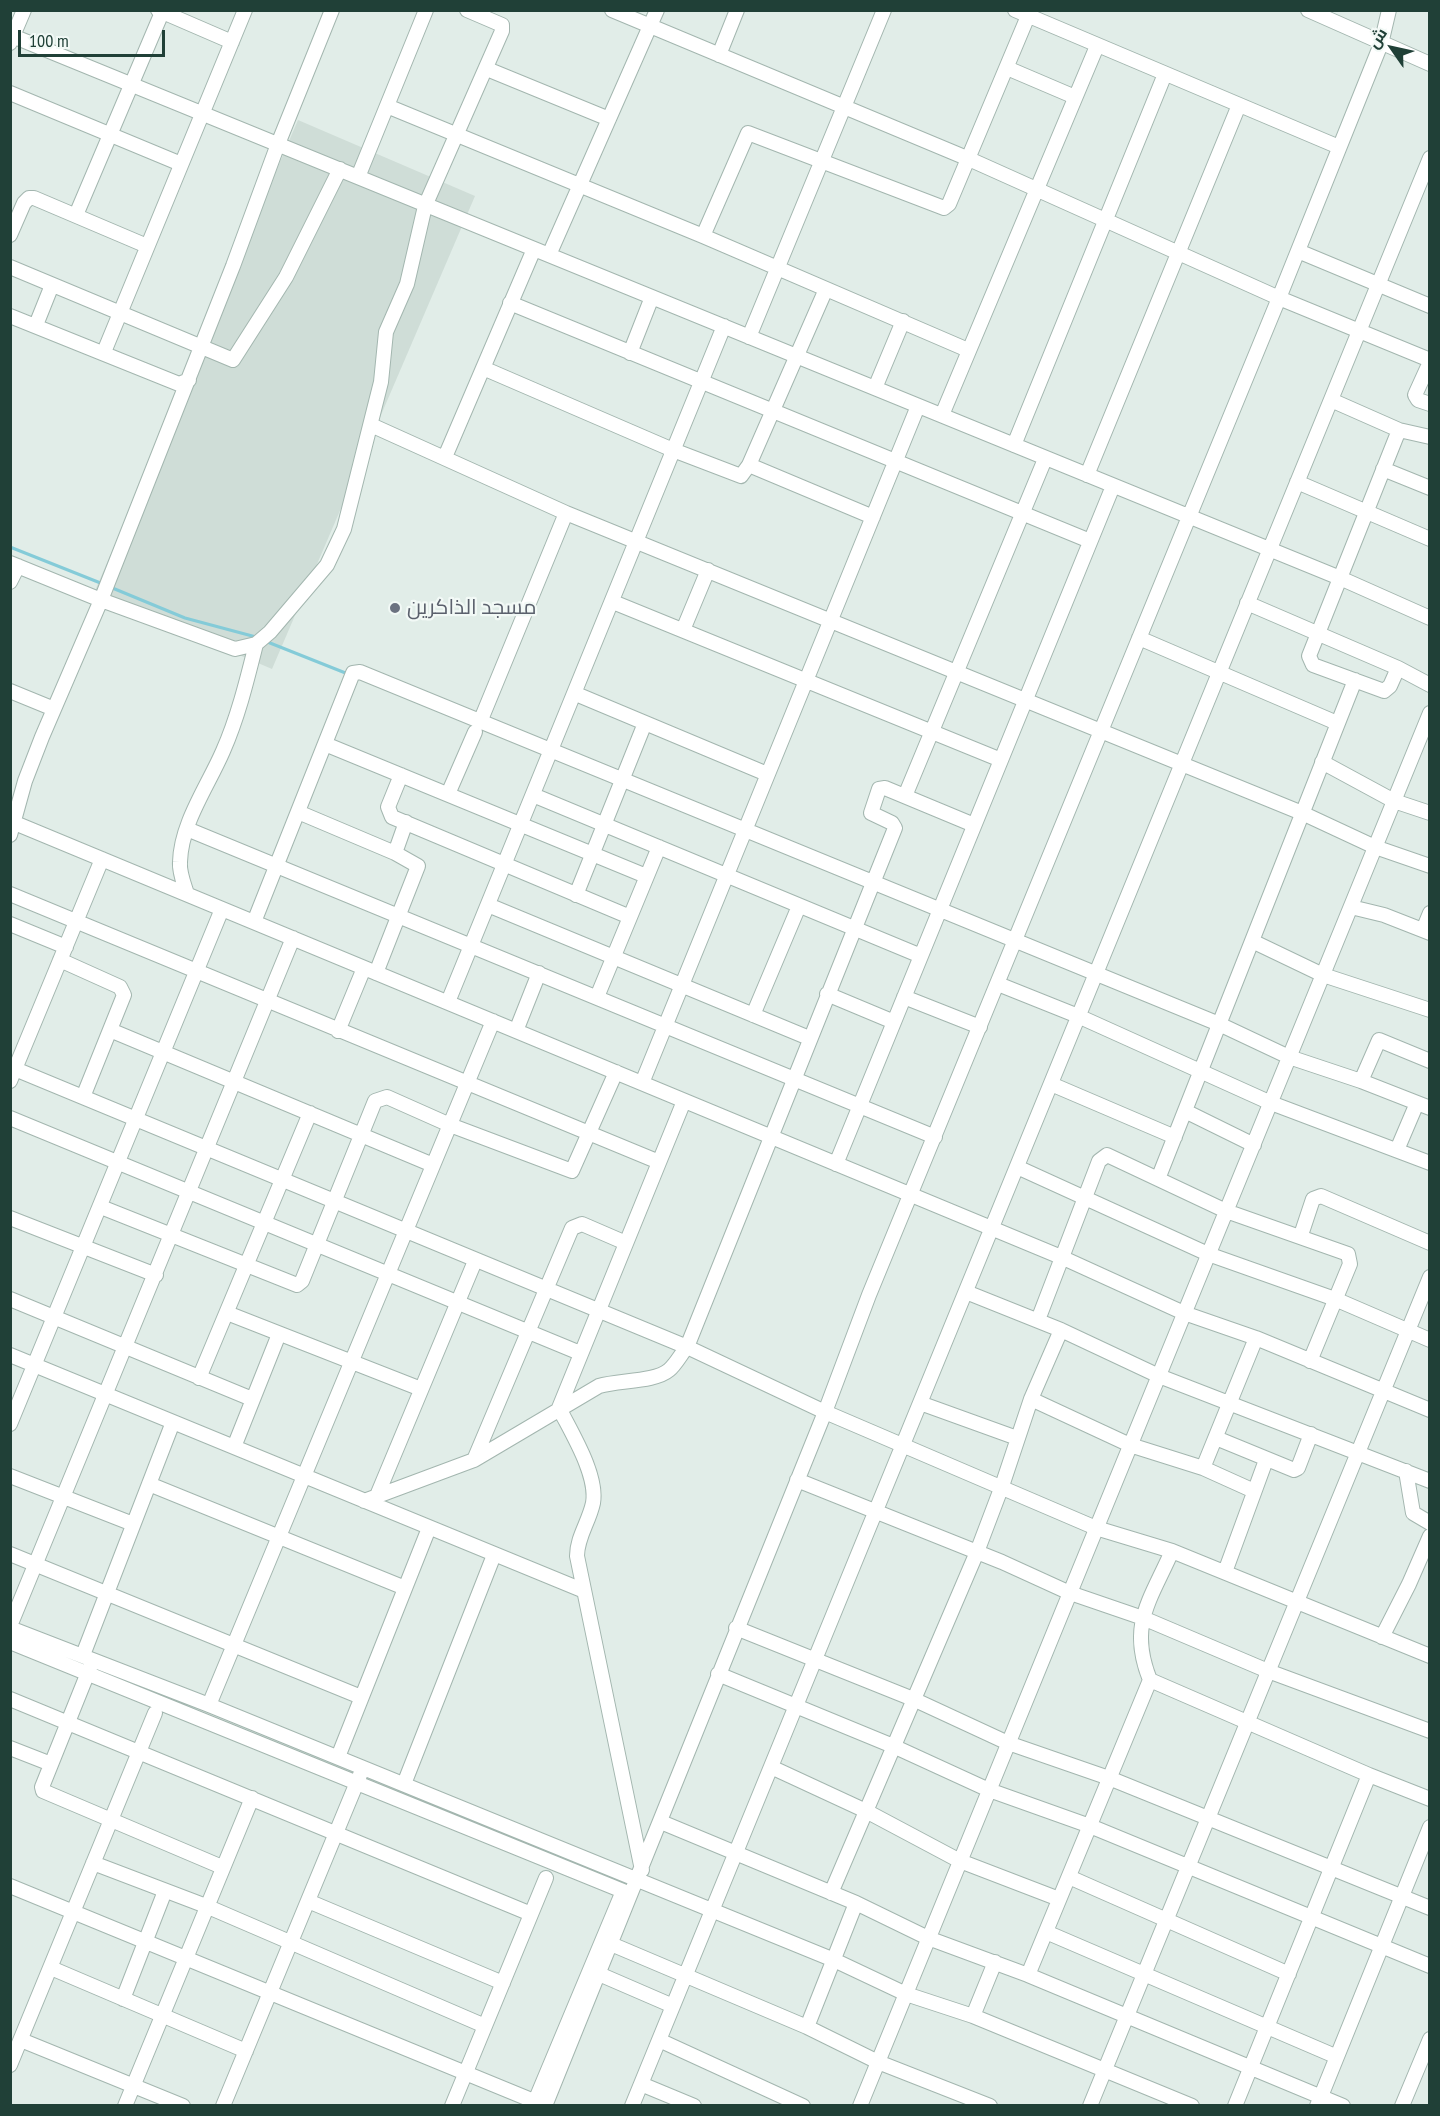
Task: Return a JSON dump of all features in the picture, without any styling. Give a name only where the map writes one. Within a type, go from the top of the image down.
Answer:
[{"type":"street","points":[[24,10],[11,38],[202,113],[425,206],[942,415],[1340,578],[1430,618]]},
{"type":"street","points":[[104,352],[245,10]]},
{"type":"street","points":[[332,10],[278,144],[189,380],[101,600],[25,781],[12,826],[102,859],[448,1002],[1061,1257],[1184,1313],[1256,1338],[1430,1410]]},
{"type":"street","points":[[358,177],[426,10]]},
{"type":"street","points":[[10,582],[14,564],[101,600],[235,649],[256,644],[270,632],[327,565],[344,529],[381,382],[386,332],[410,273],[425,206],[458,136],[502,31],[502,25],[467,10]]},
{"type":"street","points":[[612,10],[1037,188],[1279,298],[1430,361],[1415,395],[1418,400],[1430,404]]},
{"type":"street","points":[[549,255],[657,10]]},
{"type":"street","points":[[719,55],[738,10]]},
{"type":"street","points":[[749,337],[823,163],[884,10]]},
{"type":"street","points":[[1308,10],[1430,64]]},
{"type":"street","points":[[539,2105],[599,1974],[640,1875],[736,1628],[825,1412],[869,1295],[1298,251],[1381,44],[1389,10]]},
{"type":"street","points":[[76,215],[133,86],[161,11],[232,42]]},
{"type":"street","points":[[703,236],[748,133],[940,208],[949,204],[1007,68],[1022,13],[1339,147]]},
{"type":"street","points":[[942,415],[1097,46]]},
{"type":"street","points":[[1007,68],[1075,97]]},
{"type":"street","points":[[486,69],[609,119]]},
{"type":"street","points":[[1014,445],[1165,74]]},
{"type":"street","points":[[10,93],[182,164]]},
{"type":"street","points":[[1087,475],[1239,105]]},
{"type":"street","points":[[387,106],[703,236],[968,350]]},
{"type":"street","points":[[632,2106],[1430,159]]},
{"type":"street","points":[[10,267],[228,360],[233,360],[286,277],[340,170]]},
{"type":"street","points":[[10,235],[28,198],[76,215],[147,246]]},
{"type":"street","points":[[445,457],[534,249]]},
{"type":"street","points":[[1298,251],[1430,306]]},
{"type":"street","points":[[36,325],[52,285]]},
{"type":"street","points":[[483,368],[737,476],[745,474],[826,289]]},
{"type":"street","points":[[630,353],[652,297]]},
{"type":"street","points":[[510,303],[895,463],[1090,541]]},
{"type":"street","points":[[10,316],[179,384],[189,380]]},
{"type":"street","points":[[875,388],[903,321]]},
{"type":"street","points":[[448,1002],[724,327]]},
{"type":"street","points":[[1331,400],[1399,430],[1430,437]]},
{"type":"street","points":[[642,1083],[918,406]]},
{"type":"street","points":[[371,425],[566,513],[1302,813],[1375,847],[1430,866]]},
{"type":"street","points":[[1398,668],[1390,686],[1384,690],[1309,661],[1399,430]]},
{"type":"street","points":[[905,796],[954,672],[1045,459]]},
{"type":"street","points":[[749,465],[873,517]]},
{"type":"street","points":[[1383,469],[1430,488]]},
{"type":"street","points":[[1297,482],[1430,539]]},
{"type":"street","points":[[836,1164],[1113,486]]},
{"type":"street","points":[[448,794],[566,513]]},
{"type":"street","points":[[683,630],[708,570]]},
{"type":"street","points":[[613,602],[807,679],[1001,760]]},
{"type":"street","points":[[1247,603],[1398,668],[1430,685]]},
{"type":"street","points":[[1139,638],[1337,723]]},
{"type":"street","points":[[187,894],[179,864],[182,844],[224,750],[245,688],[256,644]]},
{"type":"street","points":[[254,922],[353,673],[356,672],[477,727],[552,752],[1220,1023],[1289,1057],[1361,1081],[1423,1106],[1397,1150]]},
{"type":"street","points":[[1158,1179],[1355,680]]},
{"type":"street","points":[[10,691],[54,709]]},
{"type":"street","points":[[576,693],[767,774]]},
{"type":"street","points":[[860,2106],[1430,713]]},
{"type":"street","points":[[576,895],[645,723]]},
{"type":"street","points":[[325,744],[646,876]]},
{"type":"street","points":[[1322,762],[1394,801],[1430,813]]},
{"type":"street","points":[[401,775],[388,807],[392,817],[630,917]]},
{"type":"street","points":[[370,1500],[474,1460],[599,1386],[620,1380],[652,1378],[668,1372],[687,1347],[769,1136],[895,828],[891,823],[873,815],[871,810],[882,788],[975,825]]},
{"type":"street","points":[[533,795],[921,956]]},
{"type":"street","points":[[298,812],[395,853],[418,866],[399,917],[338,1031]]},
{"type":"street","points":[[395,853],[405,822]]},
{"type":"street","points":[[187,829],[935,1137]]},
{"type":"street","points":[[597,997],[659,846]]},
{"type":"street","points":[[102,859],[13,1075],[83,1097],[687,1347],[825,1412],[1096,1528],[1172,1551],[1430,1656]]},
{"type":"street","points":[[10,894],[659,1162]]},
{"type":"street","points":[[488,905],[809,1038]]},
{"type":"street","points":[[753,1015],[799,906]]},
{"type":"street","points":[[1351,907],[1384,915],[1426,932],[1430,913]]},
{"type":"street","points":[[10,1424],[86,1247],[118,1162],[222,909]]},
{"type":"street","points":[[10,924],[123,990],[124,995],[83,1097]]},
{"type":"street","points":[[293,938],[10,1627],[640,1875],[712,1910],[834,1960],[906,1994],[973,2016],[1192,2106]]},
{"type":"street","points":[[1252,941],[1323,975],[1430,1010]]},
{"type":"street","points":[[516,1031],[539,973]]},
{"type":"street","points":[[998,984],[1078,1016],[1271,1103],[1430,1163]]},
{"type":"street","points":[[827,994],[894,1022]]},
{"type":"street","points":[[904,997],[980,1028]]},
{"type":"street","points":[[209,1705],[493,1021]]},
{"type":"street","points":[[110,1030],[433,1165]]},
{"type":"street","points":[[1361,1081],[1379,1040],[1428,1057]]},
{"type":"street","points":[[101,1207],[297,1285],[302,1281],[375,1101],[381,1097],[569,1172],[574,1169],[616,1072]]},
{"type":"street","points":[[1051,1084],[1175,1137]]},
{"type":"street","points":[[640,1875],[607,1697],[582,1590],[578,1544],[592,1505],[593,1495],[588,1472],[559,1408],[684,1101]]},
{"type":"street","points":[[1185,1111],[1254,1145]]},
{"type":"street","points":[[199,1378],[248,1266],[310,1113]]},
{"type":"street","points":[[10,1118],[580,1353]]},
{"type":"street","points":[[1038,1320],[1084,1195],[1099,1161],[1107,1155],[1226,1211],[1301,1235],[1348,1254],[1350,1258],[1310,1360]]},
{"type":"street","points":[[1017,1167],[1084,1195],[1209,1254],[1335,1299],[1430,1340]]},
{"type":"street","points":[[1301,1235],[1313,1199],[1321,1196],[1430,1244]]},
{"type":"street","points":[[10,1218],[156,1275]]},
{"type":"street","points":[[474,1460],[572,1228],[577,1224],[582,1224],[626,1243]]},
{"type":"street","points":[[370,1500],[421,1389],[475,1261]]},
{"type":"street","points":[[1090,2106],[1430,1277]]},
{"type":"street","points":[[966,1292],[1061,1330],[1159,1376],[1430,1481]]},
{"type":"street","points":[[10,1299],[252,1400]]},
{"type":"street","points":[[227,1313],[421,1389]]},
{"type":"street","points":[[831,1893],[977,1552],[1031,1399],[1061,1330]]},
{"type":"street","points":[[234,1447],[279,1334]]},
{"type":"street","points":[[1203,1468],[1256,1338]]},
{"type":"street","points":[[10,1355],[304,1476],[370,1500],[429,1528],[582,1590]]},
{"type":"street","points":[[1031,1399],[1130,1445],[1203,1468],[1254,1491]]},
{"type":"street","points":[[920,1403],[1017,1438]]},
{"type":"street","points":[[173,1422],[106,1593],[88,1657],[88,1674],[51,1764],[43,1791],[222,1867]]},
{"type":"street","points":[[1216,1438],[1266,1460],[1296,1469],[1311,1434]]},
{"type":"street","points":[[1225,1572],[1266,1460]]},
{"type":"street","points":[[1406,1471],[1413,1512],[1430,1523]]},
{"type":"street","points":[[10,1476],[133,1524]]},
{"type":"street","points":[[797,1480],[977,1552],[1070,1593],[1143,1618],[1268,1671],[1430,1731]]},
{"type":"street","points":[[149,1484],[405,1588]]},
{"type":"street","points":[[338,1757],[429,1528]]},
{"type":"street","points":[[1382,1637],[1425,1560],[1430,1536]]},
{"type":"street","points":[[1028,1975],[1150,1680],[1139,1643],[1143,1618],[1172,1551]]},
{"type":"street","points":[[10,1554],[361,1697]]},
{"type":"street","points":[[404,1784],[494,1555]]},
{"type":"street","points":[[736,1628],[913,1699],[1008,1743],[1109,1778],[1430,1908]]},
{"type":"street","points":[[10,1642],[623,1891],[539,2105]]},
{"type":"street","points":[[718,1674],[893,1746],[989,1790],[1090,1826],[1430,1966]]},
{"type":"street","points":[[1150,1680],[1369,1776],[1430,1799]]},
{"type":"street","points":[[10,1699],[531,1914]]},
{"type":"street","points":[[10,2065],[155,1713]]},
{"type":"street","points":[[10,1748],[51,1764]]},
{"type":"street","points":[[223,2106],[363,1767]]},
{"type":"street","points":[[771,1767],[866,1811],[960,1861],[1059,1899]]},
{"type":"street","points":[[1235,2106],[1369,1776]]},
{"type":"street","points":[[125,2106],[252,1798]]},
{"type":"street","points":[[661,1822],[856,1903],[928,1938],[1028,1975],[1251,2069],[1319,2101],[1343,2106]]},
{"type":"street","points":[[1319,2101],[1335,2056],[1430,1827]]},
{"type":"street","points":[[93,1863],[291,1941],[485,2026]]},
{"type":"street","points":[[1069,1877],[1289,1974]]},
{"type":"street","points":[[452,2106],[546,1878]]},
{"type":"street","points":[[10,1886],[539,2105]]},
{"type":"street","points":[[123,1999],[165,1891]]},
{"type":"street","points":[[308,1901],[502,1983]]},
{"type":"street","points":[[807,2027],[856,1903]]},
{"type":"street","points":[[1046,1932],[1144,1973],[1267,2029],[1335,2056]]},
{"type":"street","points":[[611,1944],[807,2027],[878,2062],[990,2106]]},
{"type":"street","points":[[973,2016],[995,1962]]},
{"type":"street","points":[[51,1968],[246,2050]]},
{"type":"street","points":[[599,1974],[673,2006]]},
{"type":"street","points":[[1402,2106],[1430,2039]]},
{"type":"street","points":[[21,2040],[183,2106]]},
{"type":"street","points":[[659,2040],[774,2099],[803,2106]]},
{"type":"street","points":[[641,2084],[694,2106]]},
{"type":"shaded area","points":[[298,120],[475,196],[272,669],[94,593]]},
{"type":"waterway","points":[[10,547],[103,584]]},
{"type":"waterway","points":[[110,587],[185,618],[256,637]]},
{"type":"waterway","points":[[265,641],[348,674]]},
{"type":"place","name":"مسجد الذاكرين","points":[[395,608]]}]
